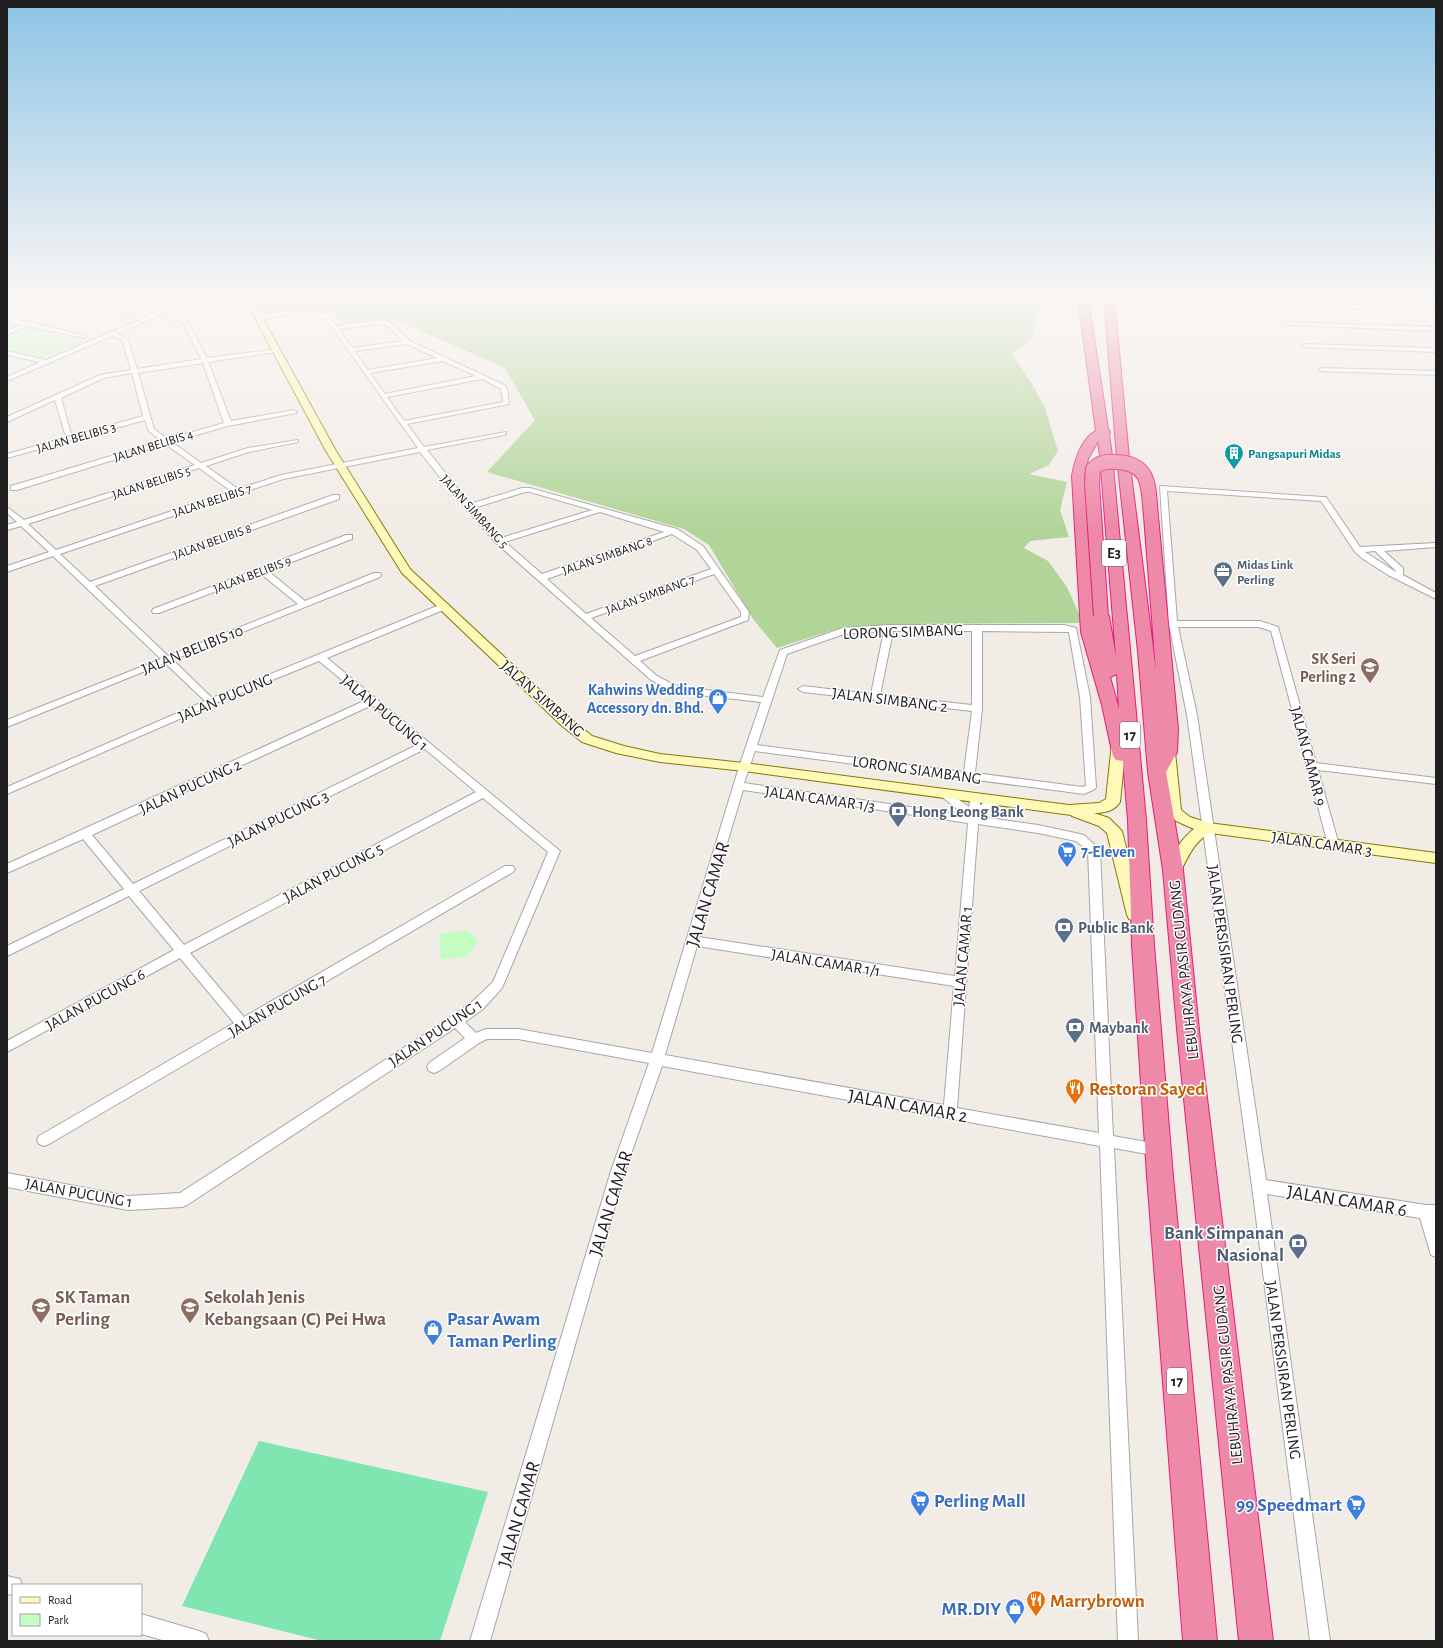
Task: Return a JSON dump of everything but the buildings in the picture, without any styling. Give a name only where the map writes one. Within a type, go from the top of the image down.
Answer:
[{"type":"highway","name":"E3","points":[[1095,375],[1104,432],[1123,649]]},
{"type":"highway","name":"LEBUHRAYA PASIR GUDANG","points":[[1116,375],[1123,458],[1146,651],[1157,772],[1172,870],[1189,1040],[1256,1641]]},
{"type":"highway","points":[[1104,432],[1094,437],[1082,459],[1078,476],[1089,632],[1110,705],[1137,820]]},
{"type":"highway","points":[[1110,705],[1112,683],[1101,616],[1092,470],[1096,465],[1103,462],[1114,461],[1139,467],[1144,472],[1148,489],[1169,729],[1168,752],[1157,772]]},
{"type":"highway","name":"17","points":[[1123,649],[1137,820],[1143,944],[1158,1150],[1200,1641]]},
{"type":"street","points":[[7,379],[16,375]]},
{"type":"street","points":[[7,420],[102,376],[109,375]]},
{"type":"street","points":[[136,375],[146,417],[151,430],[165,442],[238,492]]},
{"type":"street","points":[[210,375],[228,424]]},
{"type":"street","name":"JALAN SIMBANG","points":[[289,375],[307,410],[340,466],[406,571],[566,722],[586,738],[621,750],[660,758],[744,767],[997,802],[1069,810]]},
{"type":"street","name":"JALAN SIMBANG 5","points":[[368,375],[422,449],[499,541],[654,678],[671,686],[690,691],[767,700]]},
{"type":"street","points":[[402,423],[507,403],[502,386],[478,375]]},
{"type":"street","points":[[383,396],[483,377]]},
{"type":"street","points":[[57,396],[68,434]]},
{"type":"street","name":"JALAN BELIBIS 4","points":[[14,488],[228,424],[294,412]]},
{"type":"street","name":"JALAN BELIBIS 3","points":[[7,456],[146,417]]},
{"type":"street","name":"JALAN BELIBIS 7","points":[[7,568],[281,477],[504,432]]},
{"type":"street","name":"JALAN BELIBIS 5","points":[[7,528],[248,450],[296,441]]},
{"type":"street","name":"JALAN PERSISIRAN PERLING","points":[[1320,1641],[1259,1186],[1192,715],[1173,624],[1164,487],[1323,499],[1358,550]]},
{"type":"street","points":[[469,507],[525,490],[674,532],[700,548],[745,612],[745,618],[633,660]]},
{"type":"street","name":"JALAN BELIBIS 8","points":[[89,585],[336,497]]},
{"type":"street","points":[[7,509],[211,702]]},
{"type":"street","points":[[499,541],[599,510]]},
{"type":"street","name":"JALAN SIMBANG 8","points":[[540,578],[674,532]]},
{"type":"street","name":"JALAN BELIBIS 9","points":[[156,611],[349,537]]},
{"type":"street","points":[[1358,550],[1378,550],[1436,545]]},
{"type":"street","points":[[1358,550],[1391,573],[1434,594]]},
{"type":"street","points":[[1378,550],[1400,570],[1399,576]]},
{"type":"street","points":[[261,570],[303,604]]},
{"type":"street","name":"JALAN SIMBANG 7","points":[[585,617],[716,570]]},
{"type":"street","name":"JALAN BELIBIS 10","points":[[7,724],[377,575]]},
{"type":"street","name":"JALAN PUCUNG","points":[[7,791],[211,702],[444,606]]},
{"type":"street","name":"JALAN CAMAR 9","points":[[1173,624],[1260,624],[1275,629],[1333,844]]},
{"type":"street","points":[[875,697],[889,628]]},
{"type":"street","name":"LORONG SIMBANG","points":[[783,652],[838,632],[889,628],[977,628]]},
{"type":"street","points":[[969,776],[977,709],[977,628]]},
{"type":"street","name":"LORONG SIAMBANG","points":[[751,747],[1084,791],[1090,787],[1086,705],[1073,630],[1064,628],[977,628]]},
{"type":"street","name":"JALAN CAMAR","points":[[480,1641],[616,1178],[657,1060],[744,767],[783,652]]},
{"type":"street","name":"JALAN PUCUNG 1","points":[[7,1180],[128,1203],[182,1200],[456,1021],[478,1005],[498,985],[554,851],[320,657]]},
{"type":"street","name":"JALAN SIMBANG 2","points":[[803,689],[977,709]]},
{"type":"street","name":"JALAN PUCUNG 2","points":[[7,869],[373,702]]},
{"type":"street","points":[[1069,810],[1102,808],[1113,802],[1119,743]]},
{"type":"street","name":"JALAN PUCUNG 3","points":[[7,951],[426,745]]},
{"type":"street","name":"JALAN CAMAR 3","points":[[1168,752],[1174,811],[1179,818],[1208,828],[1436,858]]},
{"type":"street","points":[[1313,766],[1436,781]]},
{"type":"street","name":"JALAN CAMAR 1/3","points":[[739,786],[1038,829],[1080,838],[1094,850],[1106,1140]]},
{"type":"street","name":"JALAN PUCUNG 5","points":[[183,951],[483,793]]},
{"type":"street","points":[[946,795],[969,812],[973,819],[988,804],[997,802]]},
{"type":"street","name":"JALAN CAMAR 1","points":[[950,1112],[975,799]]},
{"type":"street","points":[[1069,810],[1104,822],[1114,831],[1143,944]]},
{"type":"street","points":[[1172,870],[1189,840],[1197,833],[1208,828]]},
{"type":"street","points":[[85,834],[242,1024]]},
{"type":"street","name":"JALAN PUCUNG 7","points":[[44,1140],[509,869]]},
{"type":"street","name":"JALAN CAMAR 1/1","points":[[693,941],[960,982]]},
{"type":"street","name":"JALAN PUCUNG 6","points":[[7,1047],[183,951]]},
{"type":"street","points":[[434,1067],[474,1039],[456,1021]]},
{"type":"street","name":"JALAN CAMAR 2","points":[[474,1039],[486,1034],[518,1034],[1158,1150]]},
{"type":"street","points":[[1106,1140],[1128,1641]]},
{"type":"street","name":"JALAN CAMAR 6","points":[[1259,1186],[1431,1212]]},
{"type":"street","points":[[1431,1212],[1436,1250]]},
{"type":"street","points":[[142,1624],[193,1639]]},
{"type":"green space","points":[[509,375],[1026,375],[1045,408],[1058,451],[1049,465],[1029,474],[1067,482],[1060,510],[1069,537],[1030,541],[1024,548],[1048,561],[1067,587],[1083,623],[897,624],[843,627],[777,648],[753,619],[709,545],[684,529],[487,472],[535,420]]},
{"type":"green space","points":[[468,930],[478,941],[466,957],[441,959],[439,934]]},
{"type":"green space","points":[[259,1441],[488,1492],[440,1641],[322,1641],[182,1606]]},
{"type":"place","name":"Pangsapuri Midas","points":[[1234,470]]},
{"type":"place","name":"Midas Link Perling","points":[[1223,588]]},
{"type":"place","name":"SK Seri Perling 2","points":[[1370,684]]},
{"type":"place","name":"Kahwins Wedding Accessory dn. Bhd.","points":[[718,715]]},
{"type":"place","name":"Hong Leong Bank","points":[[898,828]]},
{"type":"place","name":"7-Eleven","points":[[1067,868]]},
{"type":"place","name":"Public Bank","points":[[1064,944]]},
{"type":"place","name":"Maybank","points":[[1075,1044]]},
{"type":"place","name":"Restoran Sayed","points":[[1075,1105]]},
{"type":"place","name":"Bank Simpanan Nasional","points":[[1298,1260]]},
{"type":"place","name":"SK Taman Perling","points":[[41,1324]]},
{"type":"place","name":"Sekolah Jenis Kebangsaan (C) Pei Hwa","points":[[190,1324]]},
{"type":"place","name":"Pasar Awam Taman Perling","points":[[433,1346]]},
{"type":"place","name":"Perling Mall","points":[[920,1517]]},
{"type":"place","name":"99 Speedmart","points":[[1356,1521]]},
{"type":"place","name":"Marrybrown","points":[[1036,1617]]},
{"type":"place","name":"MR.DIY","points":[[1015,1625]]}]
